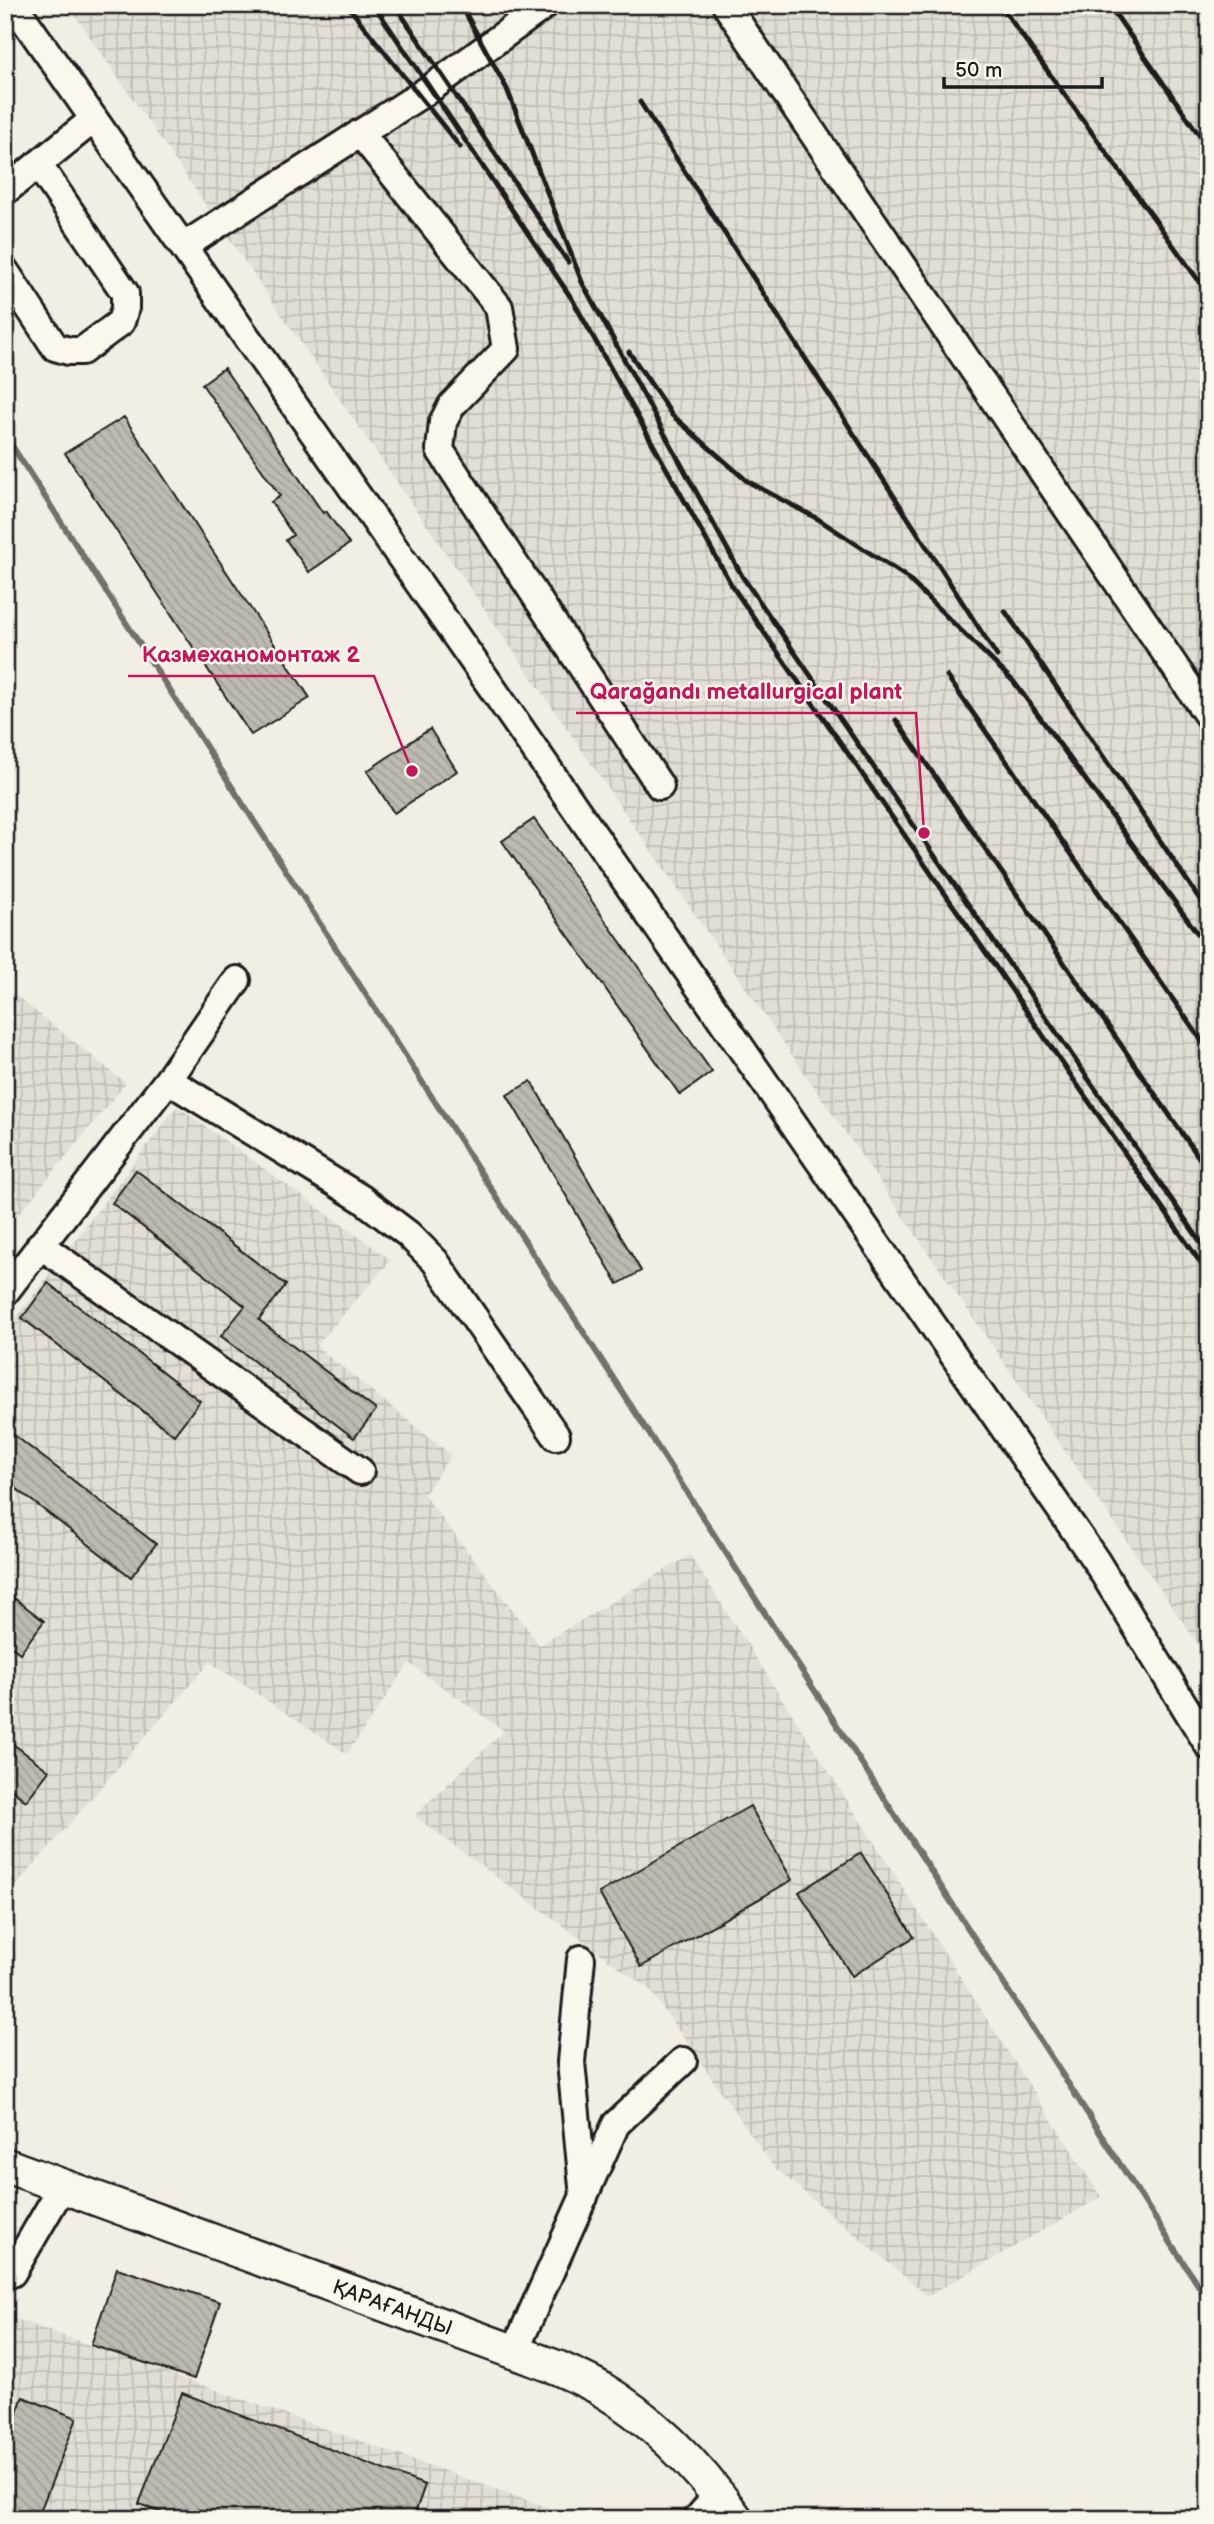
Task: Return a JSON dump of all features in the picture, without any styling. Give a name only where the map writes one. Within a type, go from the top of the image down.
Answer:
[{"type":"main road","name":"ҚАРАҒАНДЫ","points":[[5,2165],[558,2368],[597,2386],[643,2418],[689,2462],[727,2507]]},
{"type":"street","points":[[14,5],[488,682],[1096,1562],[1209,1746]]},
{"type":"street","points":[[184,246],[431,88],[545,5]]},
{"type":"street","points":[[726,5],[1209,717]]},
{"type":"street","points":[[5,191],[94,119]]},
{"type":"street","points":[[360,133],[499,307],[506,349],[452,405],[443,422],[440,450],[660,786]]},
{"type":"street","points":[[5,271],[55,347],[82,351],[121,322],[125,293],[38,164]]},
{"type":"street","points":[[5,1292],[167,1080],[237,980]]},
{"type":"street","points":[[167,1080],[362,1199],[408,1234],[435,1261],[556,1436]]},
{"type":"street","points":[[40,1245],[360,1471]]},
{"type":"street","points":[[581,1959],[571,2062],[584,2198]]},
{"type":"street","points":[[514,2353],[616,2124],[683,2062]]},
{"type":"street","points":[[5,2270],[12,2273],[63,2185]]},
{"type":"street","points":[[697,2519],[727,2507]]},
{"type":"shaded area","points":[[68,5],[1209,5],[1209,1660]]},
{"type":"shaded area","points":[[5,987],[126,1083],[5,1231]]},
{"type":"shaded area","points":[[177,1106],[391,1260],[316,1346],[451,1455],[424,1495],[540,1645],[690,1555],[1101,2197],[928,2296],[773,2166],[650,1990],[414,1816],[504,1731],[409,1663],[347,1754],[210,1662],[5,1898],[5,1333]]},
{"type":"shaded area","points":[[5,2315],[580,2519],[5,2519]]},
{"type":"building","points":[[224,368],[323,513],[326,511],[349,544],[309,572],[286,540],[293,535],[271,502],[280,496],[202,384]]},
{"type":"building","points":[[124,417],[310,698],[251,735],[65,453]]},
{"type":"building","points":[[430,729],[457,771],[394,813],[367,771]]},
{"type":"building","points":[[534,819],[712,1072],[680,1095],[502,841]]},
{"type":"building","points":[[531,1081],[641,1271],[618,1284],[507,1095]]},
{"type":"building","points":[[136,1170],[286,1285],[259,1320],[376,1410],[354,1438],[221,1336],[245,1306],[112,1203]]},
{"type":"building","points":[[48,1283],[200,1401],[174,1435],[22,1318]]},
{"type":"building","points":[[5,1428],[156,1544],[131,1577],[5,1480]]},
{"type":"building","points":[[5,1591],[44,1621],[20,1653],[5,1642]]},
{"type":"building","points":[[5,1738],[49,1771],[26,1801],[5,1785]]},
{"type":"building","points":[[750,1806],[792,1880],[641,1967],[599,1893]]},
{"type":"building","points":[[861,1853],[914,1937],[852,1976],[799,1892]]},
{"type":"building","points":[[117,2268],[220,2302],[194,2379],[91,2345]]},
{"type":"building","points":[[182,2393],[425,2485],[413,2519],[178,2519],[139,2504]]},
{"type":"building","points":[[23,2397],[77,2418],[37,2519],[5,2519],[5,2443]]},
{"type":"waterway","points":[[5,435],[1209,2302]]},
{"type":"railway","points":[[347,5],[460,147]]},
{"type":"railway","points":[[374,5],[572,299],[732,586],[1209,1275]]},
{"type":"railway","points":[[395,5],[568,262]]},
{"type":"railway","points":[[461,5],[507,89],[582,282],[742,576],[1209,1254]]},
{"type":"railway","points":[[1000,5],[1209,295]]},
{"type":"railway","points":[[1109,5],[1209,149]]},
{"type":"railway","points":[[640,102],[997,656]]},
{"type":"railway","points":[[629,352],[672,415],[747,481],[818,519],[905,576],[1014,682],[1209,949]]},
{"type":"railway","points":[[1005,611],[1209,913]]},
{"type":"railway","points":[[947,676],[1209,1051]]},
{"type":"railway","points":[[896,720],[1209,1172]]},
{"type":"place","name":"Казмеханомонтаж 2","points":[[412,771]]},
{"type":"place","name":"Qarağandı metallurgical plant","points":[[924,833]]}]
